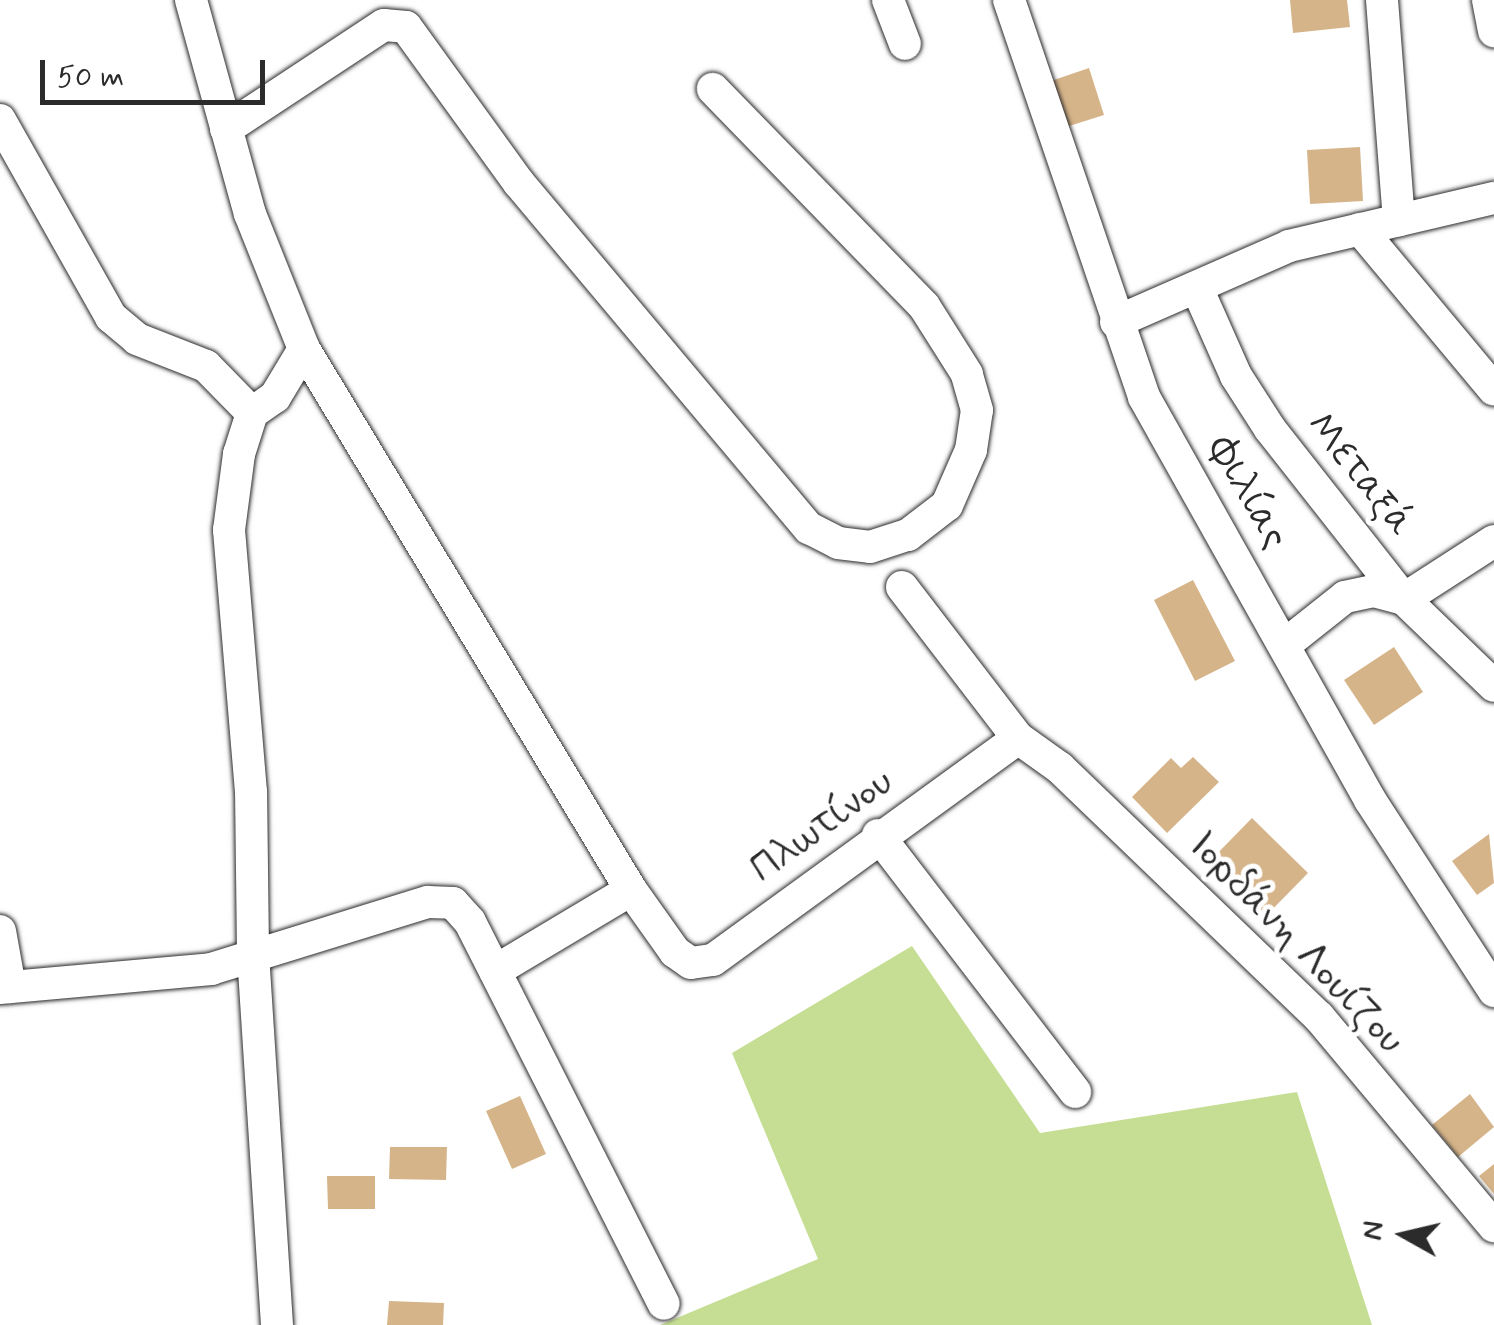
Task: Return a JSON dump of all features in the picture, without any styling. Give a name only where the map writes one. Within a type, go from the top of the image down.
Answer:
[{"type":"street","points":[[191,0],[250,214],[304,348],[631,890],[495,971]]},
{"type":"street","points":[[888,0],[905,44]]},
{"type":"street","name":"Φιλίας","points":[[1009,0],[1144,397],[1287,643],[1370,800],[1494,991]]},
{"type":"street","points":[[1382,0],[1399,220]]},
{"type":"street","points":[[1488,0],[1494,31]]},
{"type":"street","points":[[226,129],[384,26],[406,27],[519,183],[809,528],[838,543],[870,547],[908,535],[947,505],[972,450],[977,410],[967,374],[924,306],[713,89]]},
{"type":"street","points":[[0,120],[111,316],[137,340],[206,366],[252,413]]},
{"type":"street","points":[[1116,322],[1198,288],[1250,259],[1494,198]]},
{"type":"street","points":[[1360,229],[1494,390]]},
{"type":"street","name":"Μεταξά","points":[[1198,288],[1227,360],[1270,429],[1404,599],[1494,686]]},
{"type":"street","points":[[277,1325],[252,952],[251,792],[229,530],[238,454],[252,413],[275,397],[304,348]]},
{"type":"street","points":[[1287,643],[1345,597],[1374,591],[1404,599],[1494,541]]},
{"type":"street","name":"Ιορδάνη Λουίζου","points":[[902,587],[1018,738],[1060,768],[1319,1017],[1494,1226]]},
{"type":"street","name":"Πλωτίνου","points":[[631,890],[675,952],[691,964],[713,960],[878,835],[1018,738]]},
{"type":"street","points":[[878,835],[1075,1092]]},
{"type":"street","points":[[0,931],[5,987],[211,970],[252,952],[428,902],[452,903],[470,922],[664,1304]]},
{"type":"green space","points":[[912,946],[1040,1133],[1297,1092],[1372,1325],[660,1325],[818,1259],[732,1053]]},
{"type":"building","points":[[1290,0],[1347,0],[1350,27],[1293,33]]},
{"type":"building","points":[[1089,68],[1104,115],[1066,127],[1051,81]]},
{"type":"building","points":[[1360,147],[1363,201],[1310,204],[1307,150]]},
{"type":"building","points":[[1193,580],[1235,661],[1195,681],[1154,600]]},
{"type":"building","points":[[1394,647],[1423,692],[1374,725],[1344,680]]},
{"type":"building","points":[[1193,757],[1219,782],[1167,833],[1132,797],[1171,758],[1181,768]]},
{"type":"building","points":[[1252,818],[1308,873],[1264,918],[1208,863]]},
{"type":"building","points":[[1489,834],[1494,883],[1477,895],[1452,861]]},
{"type":"building","points":[[1470,1094],[1494,1127],[1458,1157],[1432,1125]]},
{"type":"building","points":[[520,1096],[546,1154],[512,1169],[486,1111]]},
{"type":"building","points":[[390,1147],[447,1147],[446,1180],[389,1179]]},
{"type":"building","points":[[1494,1164],[1494,1194],[1479,1176]]},
{"type":"building","points":[[327,1176],[375,1176],[375,1209],[328,1209]]},
{"type":"building","points":[[389,1301],[444,1303],[443,1325],[387,1325]]}]
